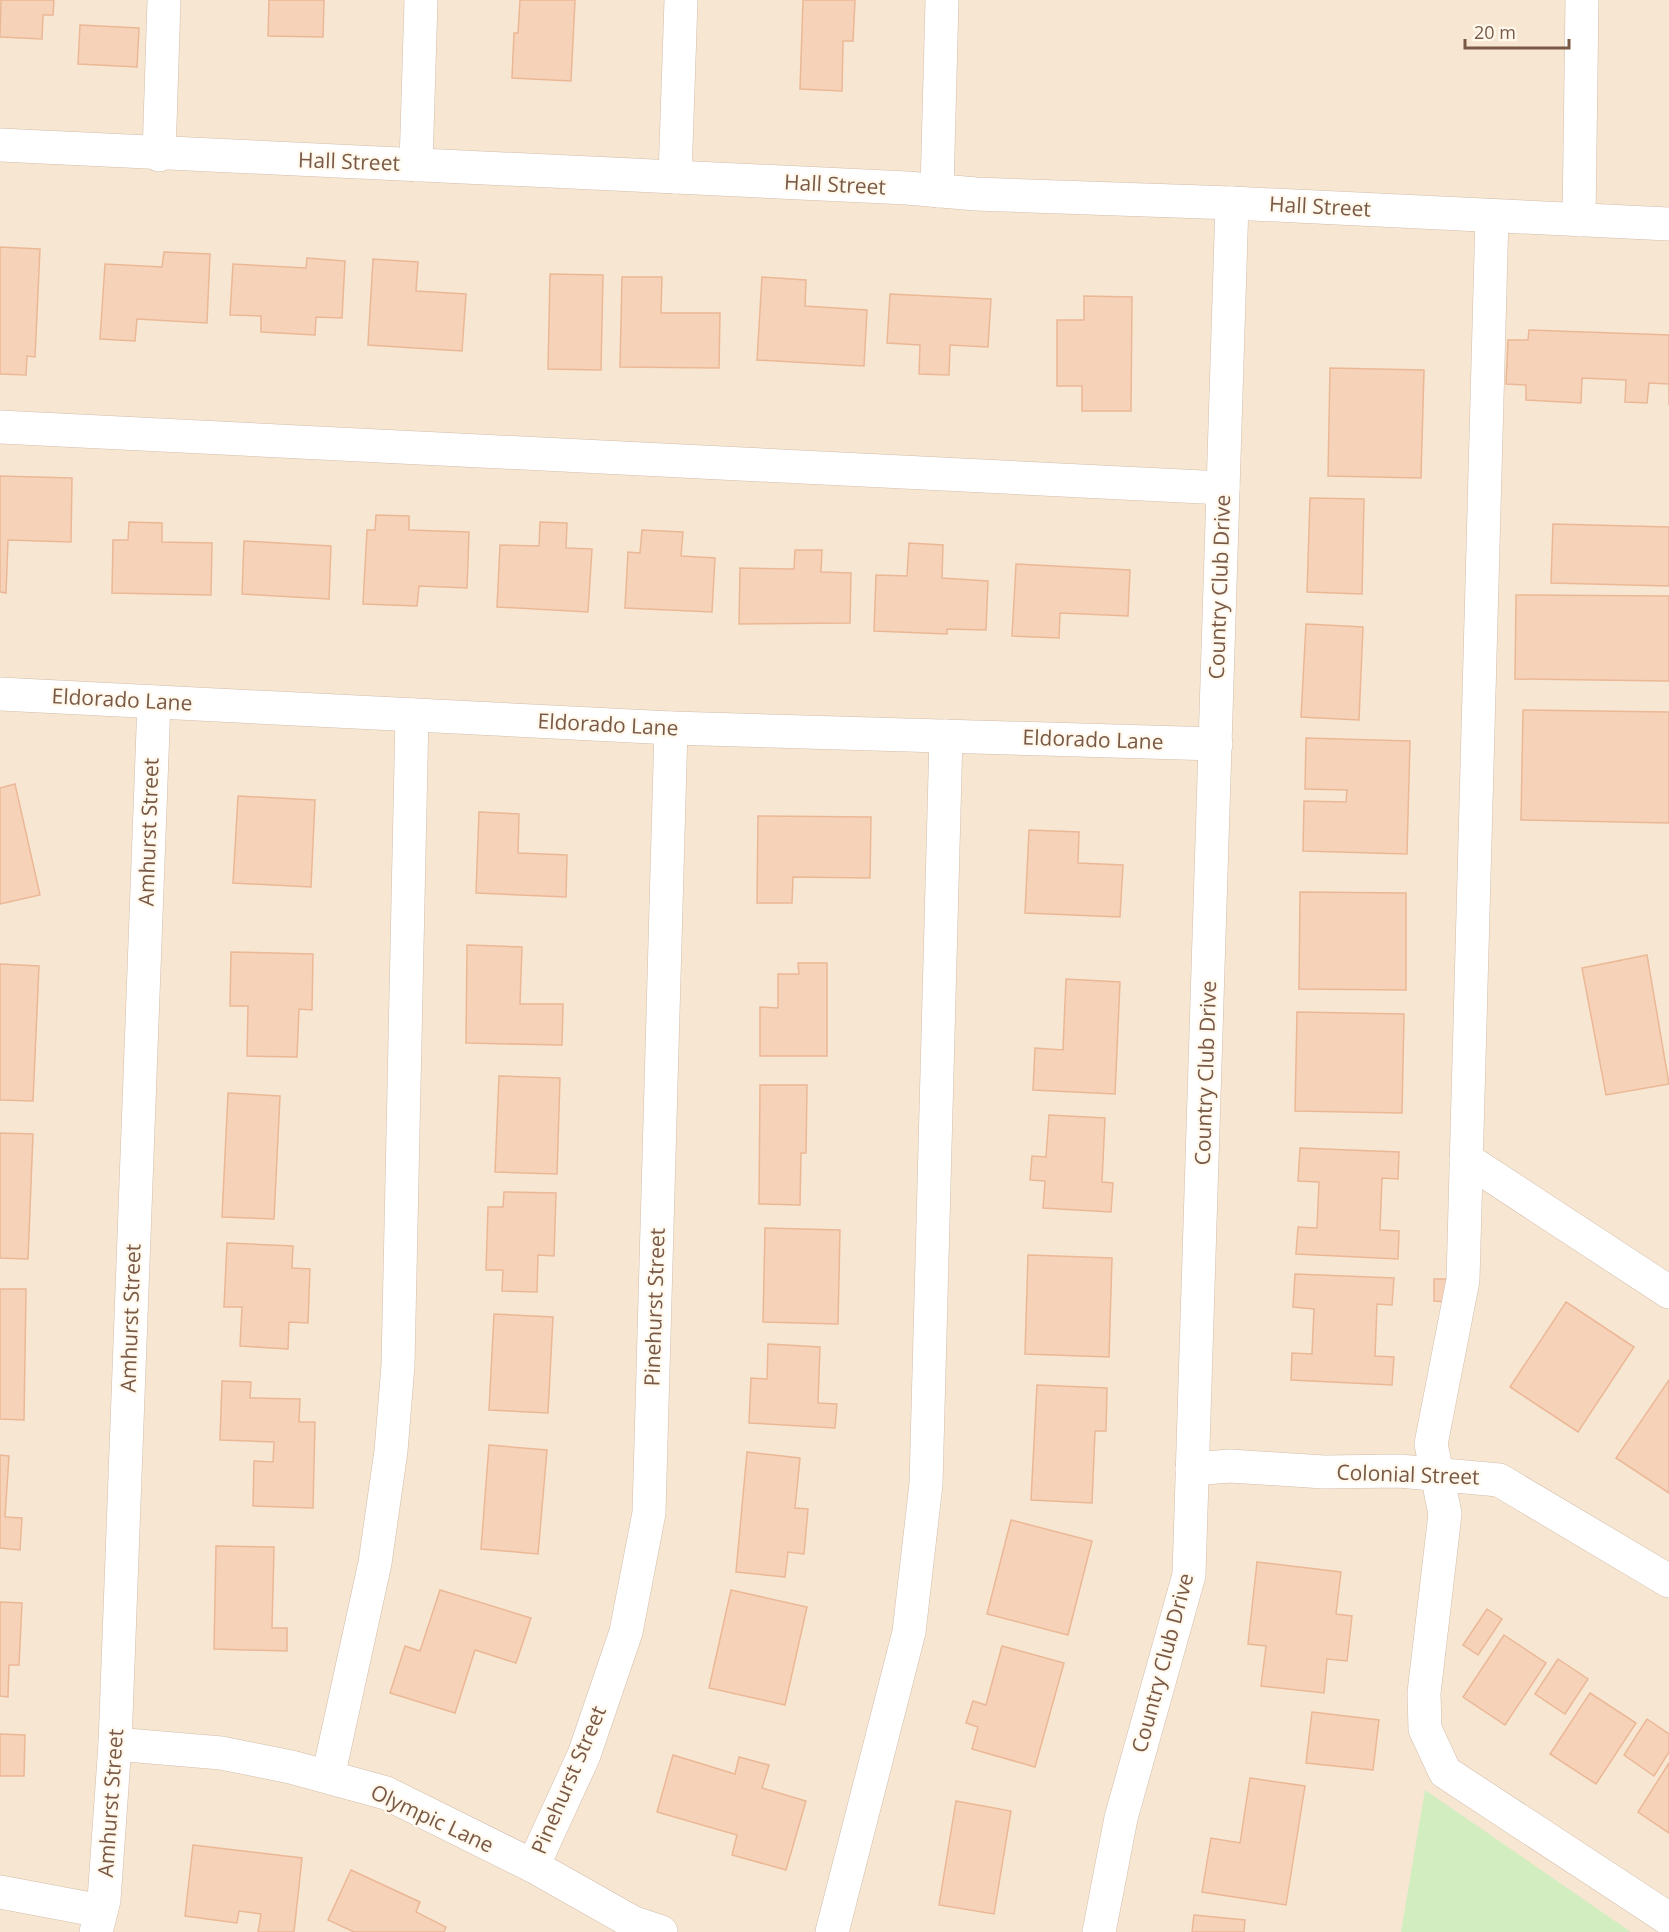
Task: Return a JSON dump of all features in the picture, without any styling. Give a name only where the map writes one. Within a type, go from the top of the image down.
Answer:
[{"type":"street","points":[[159,155],[164,0]]},
{"type":"street","points":[[416,165],[421,0]]},
{"type":"street","points":[[675,177],[681,0]]},
{"type":"street","points":[[937,191],[942,0]]},
{"type":"street","points":[[1579,220],[1582,0]]},
{"type":"street","name":"Hall Street","points":[[0,145],[159,155],[1669,224]]},
{"type":"street","name":"Country Club Drive","points":[[1099,1932],[1121,1818],[1189,1575],[1232,203]]},
{"type":"street","points":[[1492,216],[1463,1280],[1431,1444],[1445,1514],[1424,1705],[1425,1729],[1445,1772],[1669,1919]]},
{"type":"street","points":[[0,427],[1223,488]]},
{"type":"street","name":"Eldorado Lane","points":[[0,694],[671,728],[1216,744]]},
{"type":"street","name":"Amhurst Street","points":[[98,1921],[112,1818],[154,702]]},
{"type":"street","points":[[328,1777],[375,1563],[391,1451],[398,1365],[412,715]]},
{"type":"street","name":"Pinehurst Street","points":[[532,1866],[584,1755],[626,1632],[649,1513],[671,728]]},
{"type":"street","points":[[832,1932],[909,1632],[926,1484],[946,736]]},
{"type":"street","points":[[1466,1159],[1669,1292]]},
{"type":"street","name":"Colonial Street","points":[[1192,1469],[1230,1466],[1324,1472],[1436,1473],[1499,1480],[1669,1581]]},
{"type":"street","name":"Olympic Lane","points":[[115,1744],[221,1753],[328,1777],[386,1793],[532,1866],[634,1923],[661,1932]]},
{"type":"street","points":[[0,1892],[98,1921]]},
{"type":"shaded area","points":[[0,0],[1669,0],[1669,1932],[0,1932]]},
{"type":"green space","points":[[1425,1790],[1631,1932],[1401,1932]]},
{"type":"building","points":[[1,0],[54,0],[53,15],[43,15],[42,39],[0,37]]},
{"type":"building","points":[[269,0],[324,0],[323,37],[268,36]]},
{"type":"building","points":[[520,0],[575,0],[571,81],[512,78],[514,33],[518,33]]},
{"type":"building","points":[[803,0],[855,0],[853,41],[843,41],[842,91],[800,89]]},
{"type":"building","points":[[80,25],[139,28],[137,67],[78,64]]},
{"type":"building","points":[[0,247],[40,249],[35,357],[27,356],[26,375],[0,374]]},
{"type":"building","points":[[164,252],[210,254],[207,323],[137,319],[135,341],[100,339],[105,264],[162,267]]},
{"type":"building","points":[[307,258],[345,261],[342,318],[316,317],[315,335],[261,332],[261,316],[230,315],[233,264],[306,268]]},
{"type":"building","points":[[373,259],[418,262],[416,291],[466,294],[462,351],[368,345]]},
{"type":"building","points":[[550,274],[603,275],[601,370],[548,369]]},
{"type":"building","points":[[622,277],[662,277],[661,313],[720,313],[719,368],[620,367]]},
{"type":"building","points":[[762,277],[806,280],[805,306],[867,310],[864,366],[757,360]]},
{"type":"building","points":[[890,294],[991,299],[988,347],[950,345],[949,375],[919,374],[920,345],[887,343]]},
{"type":"building","points":[[1084,296],[1132,297],[1131,411],[1082,411],[1082,386],[1057,386],[1057,320],[1084,320]]},
{"type":"building","points":[[1529,330],[1669,335],[1669,384],[1649,383],[1647,403],[1625,402],[1626,380],[1582,378],[1581,403],[1526,400],[1526,385],[1506,384],[1508,340],[1528,340]]},
{"type":"building","points":[[1330,368],[1424,370],[1421,478],[1328,476]]},
{"type":"building","points":[[0,476],[72,478],[71,542],[8,540],[6,593],[0,592]]},
{"type":"building","points":[[1310,498],[1364,499],[1362,594],[1307,592]]},
{"type":"building","points":[[376,515],[409,516],[409,530],[469,532],[467,588],[419,586],[417,606],[363,604],[367,530],[375,530]]},
{"type":"building","points":[[129,522],[162,523],[162,542],[212,543],[211,595],[112,593],[113,540],[128,540]]},
{"type":"building","points":[[540,522],[567,523],[566,548],[592,549],[588,612],[497,607],[500,545],[539,546]]},
{"type":"building","points":[[1553,524],[1669,527],[1669,586],[1551,583]]},
{"type":"building","points":[[642,530],[683,532],[681,556],[715,558],[712,612],[625,608],[628,552],[640,553]]},
{"type":"building","points":[[244,541],[331,546],[329,599],[242,594]]},
{"type":"building","points":[[909,543],[943,545],[942,578],[988,581],[986,630],[947,629],[947,634],[874,631],[876,575],[907,576]]},
{"type":"building","points":[[795,550],[822,550],[821,572],[851,573],[850,623],[739,624],[740,568],[794,569]]},
{"type":"building","points":[[1016,564],[1130,570],[1128,616],[1060,613],[1059,638],[1012,636]]},
{"type":"building","points":[[1516,595],[1669,596],[1669,681],[1515,679]]},
{"type":"building","points":[[1306,624],[1363,627],[1359,720],[1301,717]]},
{"type":"building","points":[[1523,710],[1669,712],[1669,823],[1521,820]]},
{"type":"building","points":[[1306,738],[1410,741],[1407,854],[1303,851],[1304,801],[1346,802],[1347,790],[1305,789]]},
{"type":"building","points":[[15,784],[40,895],[0,904],[0,788]]},
{"type":"building","points":[[238,796],[315,800],[311,887],[233,883]]},
{"type":"building","points":[[479,812],[519,814],[518,853],[567,855],[566,897],[476,893]]},
{"type":"building","points":[[758,816],[871,817],[870,878],[793,877],[792,903],[757,903]]},
{"type":"building","points":[[1029,830],[1079,832],[1078,863],[1123,865],[1120,917],[1025,913]]},
{"type":"building","points":[[1300,892],[1406,893],[1406,990],[1299,989]]},
{"type":"building","points":[[467,945],[522,947],[520,1004],[563,1004],[562,1045],[466,1043]]},
{"type":"building","points":[[231,952],[313,954],[312,1010],[299,1009],[297,1057],[247,1056],[248,1006],[230,1006]]},
{"type":"building","points":[[1647,955],[1669,1084],[1606,1095],[1582,968]]},
{"type":"building","points":[[798,963],[827,963],[827,1056],[760,1056],[760,1007],[778,1008],[778,974],[799,974]]},
{"type":"building","points":[[0,964],[39,966],[33,1101],[0,1100]]},
{"type":"building","points":[[1066,979],[1120,982],[1115,1094],[1033,1090],[1035,1048],[1063,1050]]},
{"type":"building","points":[[1297,1012],[1404,1014],[1402,1113],[1295,1111]]},
{"type":"building","points":[[499,1076],[560,1078],[557,1174],[495,1172]]},
{"type":"building","points":[[760,1085],[807,1085],[806,1153],[801,1153],[800,1205],[759,1204]]},
{"type":"building","points":[[228,1093],[280,1096],[274,1219],[222,1217]]},
{"type":"building","points":[[1049,1115],[1105,1118],[1102,1182],[1113,1183],[1111,1212],[1043,1208],[1045,1181],[1030,1180],[1032,1156],[1046,1157]]},
{"type":"building","points":[[0,1133],[33,1134],[28,1259],[0,1258]]},
{"type":"building","points":[[1300,1148],[1399,1152],[1398,1179],[1382,1178],[1380,1230],[1399,1231],[1398,1259],[1296,1254],[1298,1227],[1317,1228],[1319,1182],[1298,1181]]},
{"type":"building","points":[[504,1192],[556,1193],[554,1256],[538,1255],[537,1292],[502,1291],[503,1270],[486,1270],[488,1207],[503,1207]]},
{"type":"building","points":[[765,1228],[840,1230],[838,1324],[763,1322]]},
{"type":"building","points":[[227,1243],[293,1246],[292,1268],[310,1269],[308,1323],[289,1322],[288,1349],[240,1346],[242,1307],[224,1307]]},
{"type":"building","points":[[1028,1255],[1112,1258],[1109,1357],[1025,1354]]},
{"type":"building","points":[[1295,1274],[1394,1278],[1392,1305],[1377,1304],[1375,1356],[1394,1357],[1392,1385],[1291,1380],[1292,1353],[1312,1354],[1314,1309],[1293,1307]]},
{"type":"building","points":[[1434,1279],[1448,1279],[1448,1302],[1434,1301]]},
{"type":"building","points":[[0,1289],[26,1289],[24,1420],[0,1419]]},
{"type":"building","points":[[1566,1302],[1634,1347],[1578,1432],[1510,1387]]},
{"type":"building","points":[[494,1314],[553,1317],[548,1413],[489,1410]]},
{"type":"building","points":[[768,1344],[820,1347],[818,1403],[837,1404],[835,1428],[749,1423],[751,1378],[767,1379]]},
{"type":"building","points":[[1669,1380],[1669,1493],[1616,1458]]},
{"type":"building","points":[[222,1381],[251,1382],[250,1398],[300,1399],[299,1422],[315,1422],[313,1508],[253,1506],[254,1461],[273,1462],[274,1442],[220,1440]]},
{"type":"building","points":[[1037,1385],[1107,1388],[1106,1431],[1095,1431],[1092,1503],[1031,1500]]},
{"type":"building","points":[[489,1445],[547,1450],[538,1554],[481,1549]]},
{"type":"building","points":[[747,1452],[800,1458],[795,1508],[808,1509],[804,1554],[788,1552],[785,1577],[736,1572]]},
{"type":"building","points":[[0,1455],[9,1456],[5,1517],[22,1518],[20,1550],[0,1548]]},
{"type":"building","points":[[1011,1520],[1092,1541],[1068,1635],[987,1614]]},
{"type":"building","points":[[216,1546],[274,1547],[272,1628],[287,1628],[287,1651],[214,1649]]},
{"type":"building","points":[[1257,1562],[1341,1572],[1336,1614],[1352,1616],[1347,1661],[1327,1659],[1324,1693],[1261,1686],[1266,1646],[1248,1644]]},
{"type":"building","points":[[440,1590],[531,1618],[516,1663],[475,1650],[455,1713],[390,1693],[405,1646],[420,1651]]},
{"type":"building","points":[[731,1590],[807,1607],[785,1705],[709,1688]]},
{"type":"building","points":[[0,1602],[22,1603],[19,1665],[9,1665],[8,1697],[0,1696]]},
{"type":"building","points":[[1487,1609],[1502,1619],[1478,1655],[1463,1645]]},
{"type":"building","points":[[1504,1635],[1546,1663],[1505,1725],[1463,1697]]},
{"type":"building","points":[[1002,1646],[1064,1663],[1035,1767],[972,1749],[978,1727],[966,1723],[973,1701],[986,1705]]},
{"type":"building","points":[[1558,1659],[1588,1679],[1565,1714],[1535,1694]]},
{"type":"building","points":[[1590,1693],[1636,1723],[1596,1784],[1550,1754]]},
{"type":"building","points":[[1312,1712],[1379,1720],[1373,1770],[1306,1763]]},
{"type":"building","points":[[1647,1719],[1669,1734],[1669,1752],[1654,1776],[1624,1755]]},
{"type":"building","points":[[0,1734],[25,1735],[24,1776],[0,1776]]},
{"type":"building","points":[[673,1755],[735,1774],[739,1757],[769,1765],[762,1788],[806,1801],[786,1870],[732,1855],[737,1835],[657,1812]]},
{"type":"building","points":[[1669,1763],[1669,1833],[1638,1812]]},
{"type":"building","points":[[1250,1778],[1305,1786],[1286,1905],[1202,1892],[1211,1838],[1240,1843]]},
{"type":"building","points":[[956,1801],[1011,1811],[994,1914],[939,1905]]},
{"type":"building","points":[[193,1845],[302,1858],[294,1932],[258,1932],[261,1914],[239,1911],[237,1923],[185,1916]]},
{"type":"building","points":[[351,1870],[420,1902],[416,1912],[446,1927],[444,1932],[354,1932],[328,1920]]},
{"type":"building","points":[[1194,1915],[1245,1920],[1244,1932],[1192,1932]]}]
